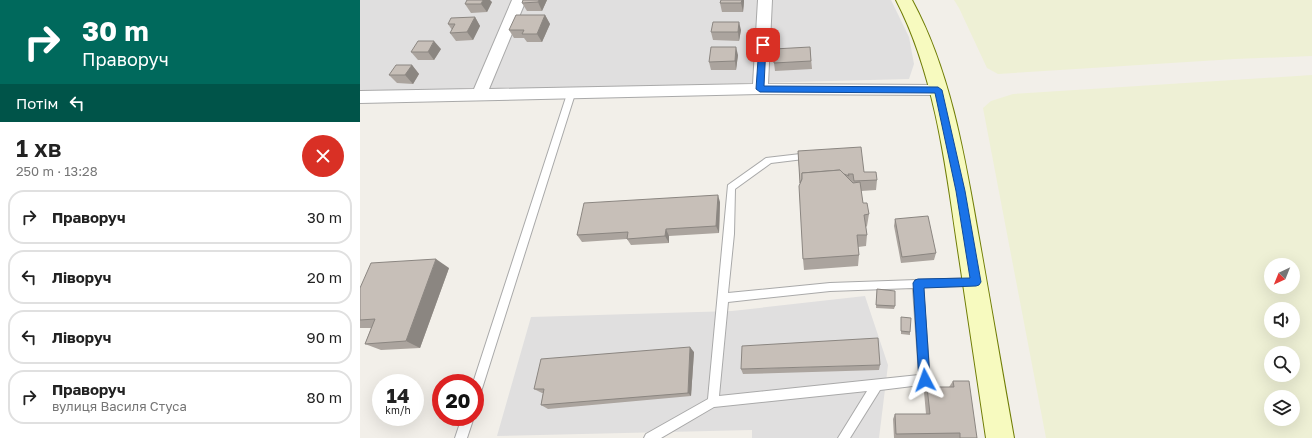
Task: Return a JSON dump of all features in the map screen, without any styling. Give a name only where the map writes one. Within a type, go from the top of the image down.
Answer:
[{"type":"main road","points":[[904,0],[912,15],[937,81],[960,191],[976,282],[1000,438]]},
{"type":"street","points":[[479,95],[519,0]]},
{"type":"street","points":[[760,89],[765,0]]},
{"type":"street","points":[[360,97],[571,94],[760,89],[938,90]]},
{"type":"lane","points":[[482,374],[571,94]]},
{"type":"lane","points":[[713,402],[729,234],[731,187],[769,160],[817,156]]},
{"type":"lane","points":[[723,298],[830,287],[976,282]]},
{"type":"lane","points":[[650,438],[713,402],[925,380],[918,283]]},
{"type":"lane","points":[[844,438],[877,386]]},
{"type":"lane","points":[[461,438],[465,426]]},
{"type":"shaded area","points":[[360,0],[891,0],[909,37],[914,64],[909,79],[360,93]]},
{"type":"shaded area","points":[[865,296],[888,365],[879,438],[752,438],[752,430],[497,436],[531,317],[732,311]]},
{"type":"green space","points":[[954,0],[1312,0],[1312,56],[1235,59],[998,74],[987,68]]},
{"type":"green space","points":[[1312,75],[1312,438],[1046,438],[983,108],[991,101],[1013,94]]},
{"type":"building","points":[[467,0],[483,0],[481,4],[465,4]]},
{"type":"building","points":[[523,0],[539,0],[538,2],[522,3]]},
{"type":"building","points":[[721,0],[742,0],[741,3],[720,3]]},
{"type":"building","points":[[516,15],[545,15],[537,34],[522,34],[524,30],[509,30]]},
{"type":"building","points":[[475,17],[467,32],[450,33],[455,24],[448,24],[451,18]]},
{"type":"building","points":[[713,22],[739,22],[738,32],[711,32]]},
{"type":"building","points":[[418,41],[434,41],[428,52],[411,52]]},
{"type":"building","points":[[711,47],[736,47],[735,61],[709,62]]},
{"type":"building","points":[[810,47],[811,61],[774,63],[774,49]]},
{"type":"building","points":[[396,65],[412,65],[405,75],[389,75]]},
{"type":"building","points":[[861,147],[864,172],[876,172],[877,180],[854,181],[853,174],[848,174],[849,176],[840,170],[802,173],[800,183],[798,151]]},
{"type":"building","points":[[840,170],[853,183],[860,182],[863,203],[867,203],[869,214],[864,215],[867,235],[857,235],[859,255],[803,259],[799,186],[802,179],[802,173]]},
{"type":"building","points":[[718,195],[716,226],[666,229],[665,236],[627,239],[628,232],[577,235],[584,203]]},
{"type":"building","points":[[928,216],[936,253],[902,257],[895,219]]},
{"type":"building","points":[[436,259],[406,341],[365,344],[375,319],[360,320],[360,288],[371,263]]},
{"type":"building","points":[[877,289],[895,291],[895,306],[876,305]]},
{"type":"building","points":[[901,317],[911,318],[910,332],[901,331]]},
{"type":"building","points":[[878,338],[880,365],[741,369],[742,346]]},
{"type":"building","points":[[690,347],[688,393],[541,405],[544,389],[534,389],[541,359]]},
{"type":"building","points":[[953,381],[969,381],[977,438],[960,438],[960,433],[896,434],[895,414],[930,414],[927,387],[954,387]]},
{"type":"route","points":[[763,45],[760,89],[938,90],[960,191],[976,282],[918,283],[925,380]]}]
